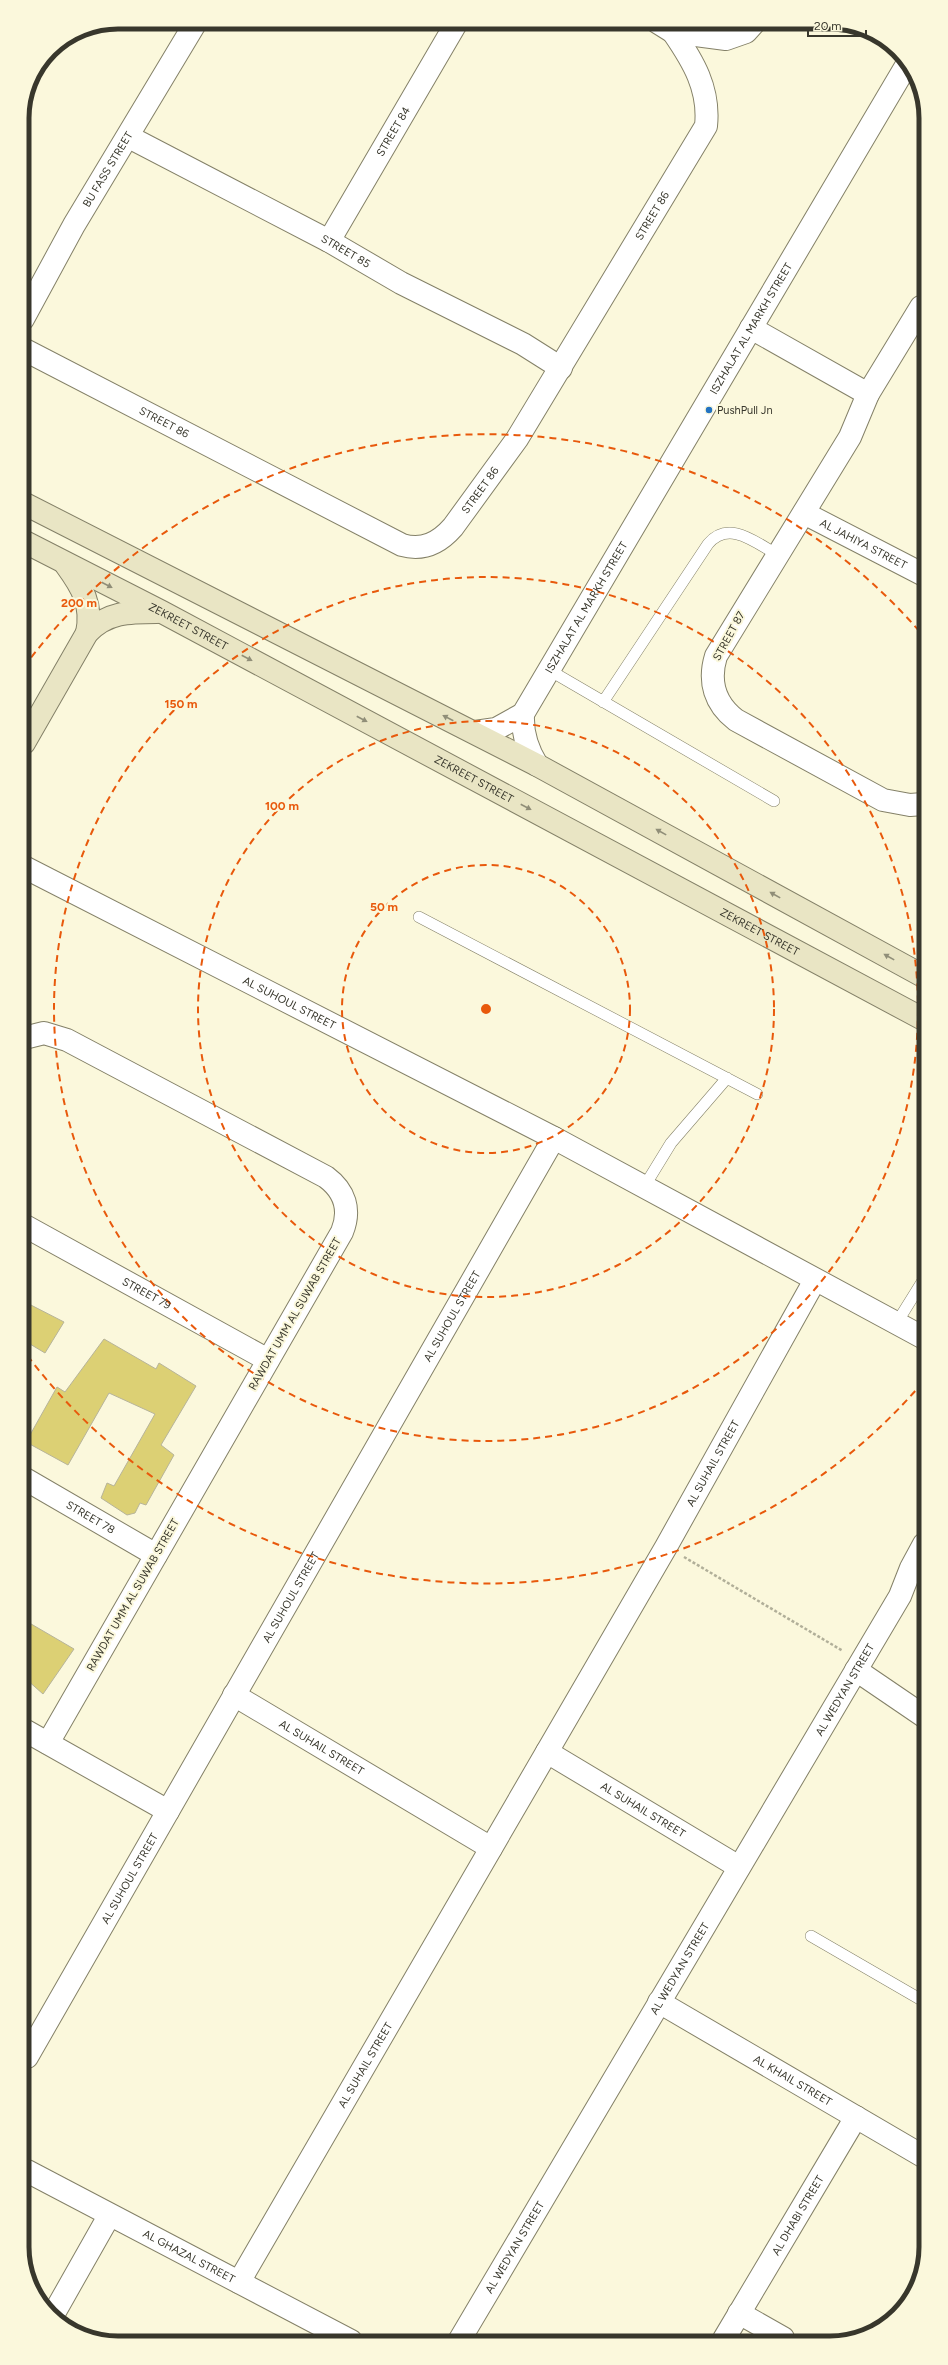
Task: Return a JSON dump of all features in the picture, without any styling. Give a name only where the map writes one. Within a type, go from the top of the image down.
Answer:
[{"type":"street","name":"BU FASS STREET","points":[[29,308],[74,225],[129,137],[192,29]]},
{"type":"street","name":"STREET 84","points":[[329,241],[453,29]]},
{"type":"street","name":"STREET 86","points":[[29,352],[402,545],[416,548],[429,546],[443,537],[453,527],[517,439],[706,126],[707,108],[701,80],[690,56],[667,29]]},
{"type":"street","points":[[675,29],[726,39],[746,32],[749,29]]},
{"type":"street","name":"ISZHALAT AL MARKH STREET","points":[[523,714],[904,69]]},
{"type":"street","name":"STREET 85","points":[[129,137],[329,241],[401,283],[523,344],[561,368]]},
{"type":"street","name":"STREET 87","points":[[919,312],[868,394],[855,428],[716,656],[713,666],[713,687],[721,706],[736,720],[883,800],[896,804],[919,804]]},
{"type":"street","points":[[751,328],[868,394]]},
{"type":"street","points":[[29,506],[475,732],[919,974]]},
{"type":"street","name":"AL JAHIYA STREET","points":[[804,513],[919,572]]},
{"type":"street","name":"ZEKREET STREET","points":[[29,544],[162,612],[919,1017]]},
{"type":"street","points":[[64,562],[85,593],[89,613],[87,633]]},
{"type":"street","points":[[29,734],[87,633],[102,621],[120,613],[162,612]]},
{"type":"street","points":[[475,732],[496,729],[523,714],[523,725],[527,746],[537,765]]},
{"type":"street","name":"AL SUHOUL STREET","points":[[29,870],[554,1138],[815,1280]]},
{"type":"street","name":"RAWDAT UMM AL SUWAB STREET","points":[[29,1037],[44,1033],[56,1035],[67,1040],[326,1177],[341,1192],[347,1212],[342,1232],[48,1743]]},
{"type":"street","name":"AL SUHOUL STREET","points":[[29,2052],[554,1138]]},
{"type":"street","name":"STREET 79","points":[[29,1228],[268,1360]]},
{"type":"street","points":[[815,1280],[919,1336]]},
{"type":"street","name":"AL SUHAIL STREET","points":[[239,2282],[666,1547],[815,1280]]},
{"type":"street","name":"STREET 78","points":[[29,1481],[156,1555]]},
{"type":"street","name":"AL WEDYAN STREET","points":[[900,1596],[911,1568],[919,1553]]},
{"type":"street","name":"AL WEDYAN STREET","points":[[462,2336],[900,1596],[919,1572]]},
{"type":"street","points":[[859,1666],[919,1712]]},
{"type":"street","name":"AL SUHAIL STREET","points":[[234,1695],[491,1848]]},
{"type":"street","points":[[29,1733],[168,1811]]},
{"type":"street","name":"AL SUHAIL STREET","points":[[547,1752],[739,1867]]},
{"type":"street","name":"AL KHAIL STREET","points":[[660,2002],[919,2154]]},
{"type":"street","name":"AL DHABI STREET","points":[[726,2336],[856,2117]]},
{"type":"street","name":"AL GHAZAL STREET","points":[[29,2172],[109,2216],[342,2336]]},
{"type":"street","points":[[56,2311],[109,2216]]},
{"type":"street","points":[[739,2313],[779,2336]]},
{"type":"lane","points":[[603,702],[708,544],[716,536],[727,532],[738,533],[778,555]]},
{"type":"lane","points":[[549,670],[774,801]]},
{"type":"lane","points":[[418,917],[757,1094]]},
{"type":"lane","points":[[644,1187],[671,1143],[727,1078]]},
{"type":"lane","points":[[896,1324],[919,1287]]},
{"type":"lane","points":[[811,1936],[919,1999]]},
{"type":"path","points":[[666,1547],[859,1666]]},
{"type":"building","points":[[29,1304],[64,1322],[45,1353],[29,1343]]},
{"type":"building","points":[[104,1339],[156,1369],[159,1363],[196,1386],[161,1445],[174,1455],[146,1505],[140,1503],[135,1513],[127,1515],[101,1498],[107,1483],[114,1486],[155,1414],[109,1393],[68,1465],[29,1444],[29,1437],[57,1387],[65,1392]]},
{"type":"building","points":[[29,1623],[74,1649],[43,1694],[29,1682]]},
{"type":"place","name":"PushPull Jn","points":[[709,410]]}]
